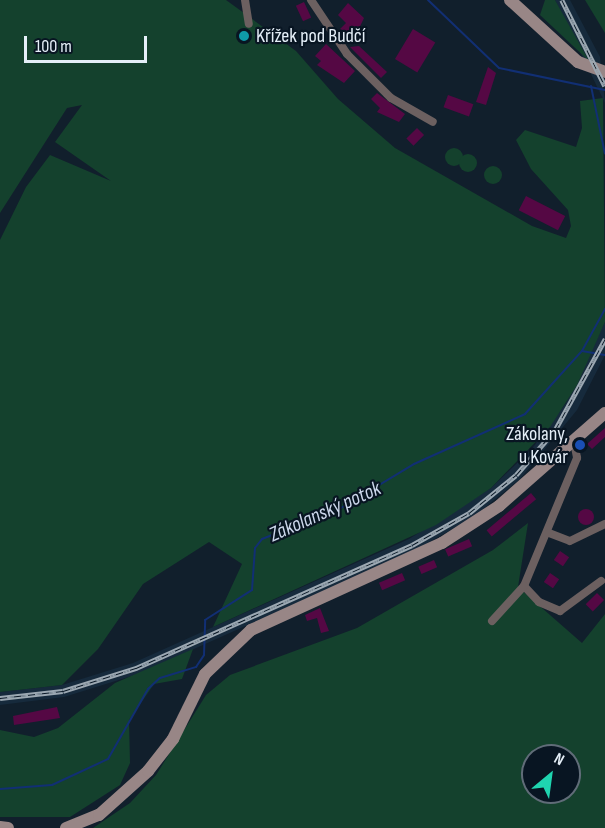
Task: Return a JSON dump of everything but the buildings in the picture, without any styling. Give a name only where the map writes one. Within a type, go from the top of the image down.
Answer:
[{"type":"main road","points":[[510,0],[578,62],[605,72]]},
{"type":"main road","points":[[66,828],[99,815],[148,771],[173,739],[205,674],[250,630],[442,543],[499,506],[605,413]]},
{"type":"main road","points":[[0,827],[8,828]]},
{"type":"street","points":[[245,0],[249,24]]},
{"type":"street","points":[[312,0],[347,54],[391,98],[433,123]]},
{"type":"street","points":[[492,621],[524,586],[549,533],[577,459],[574,442]]},
{"type":"street","points":[[549,533],[570,541],[605,524]]},
{"type":"street","points":[[524,586],[539,602],[560,611],[602,581]]},
{"type":"shaded area","points":[[555,0],[570,0],[600,57],[605,103]]},
{"type":"shaded area","points":[[605,322],[605,355],[577,410],[520,479],[472,518],[415,550],[138,674],[64,697],[0,705],[0,692],[62,685],[133,663],[409,539],[491,488],[531,450],[566,403]]},
{"type":"green space","points":[[0,0],[226,0],[296,51],[338,99],[395,148],[532,226],[566,238],[571,226],[568,210],[531,169],[516,140],[525,130],[576,147],[582,128],[580,101],[603,98],[605,322],[577,385],[550,427],[491,488],[436,525],[213,627],[242,564],[209,542],[143,584],[98,649],[62,685],[0,692],[0,240],[26,187],[50,155],[111,181],[55,142],[82,105],[67,108],[0,213]]},
{"type":"green space","points":[[545,0],[555,0],[589,61],[540,15]]},
{"type":"green space","points":[[585,0],[605,0],[605,33]]},
{"type":"green space","points":[[454,148],[460,151],[463,157],[460,163],[454,166],[448,163],[445,157],[448,151]]},
{"type":"green space","points":[[468,154],[474,157],[477,163],[474,169],[468,172],[462,169],[459,163],[462,157]]},
{"type":"green space","points":[[493,166],[499,169],[502,175],[499,181],[493,184],[487,181],[484,175],[487,169]]},
{"type":"green space","points":[[528,523],[518,587],[582,643],[605,614],[605,828],[93,828],[130,803],[156,775],[206,695],[230,675],[357,628],[493,550]]},
{"type":"green space","points":[[193,649],[182,679],[154,684],[129,720],[130,763],[120,785],[70,817],[0,817],[0,730],[34,737],[58,728],[115,683]]},
{"type":"waterway","name":"Zákolanský potok","points":[[428,0],[499,68],[605,90]]},
{"type":"waterway","points":[[591,86],[605,154]]},
{"type":"waterway","points":[[582,351],[605,309]]},
{"type":"waterway","name":"Zákolanský potok","points":[[0,789],[52,785],[108,759],[148,689],[160,678],[196,667],[204,655],[205,620],[252,590],[255,548],[262,539],[341,508],[414,464],[525,414],[582,351],[605,355]]},
{"type":"railway","points":[[562,0],[605,86]]},
{"type":"railway","points":[[0,698],[63,691],[136,668],[412,545],[469,513],[516,475],[555,430],[605,339]]},
{"type":"place","name":"Křížek pod Budčí","points":[[244,36]]},
{"type":"place","name":"Zákolany, u Kovár","points":[[580,445]]}]
